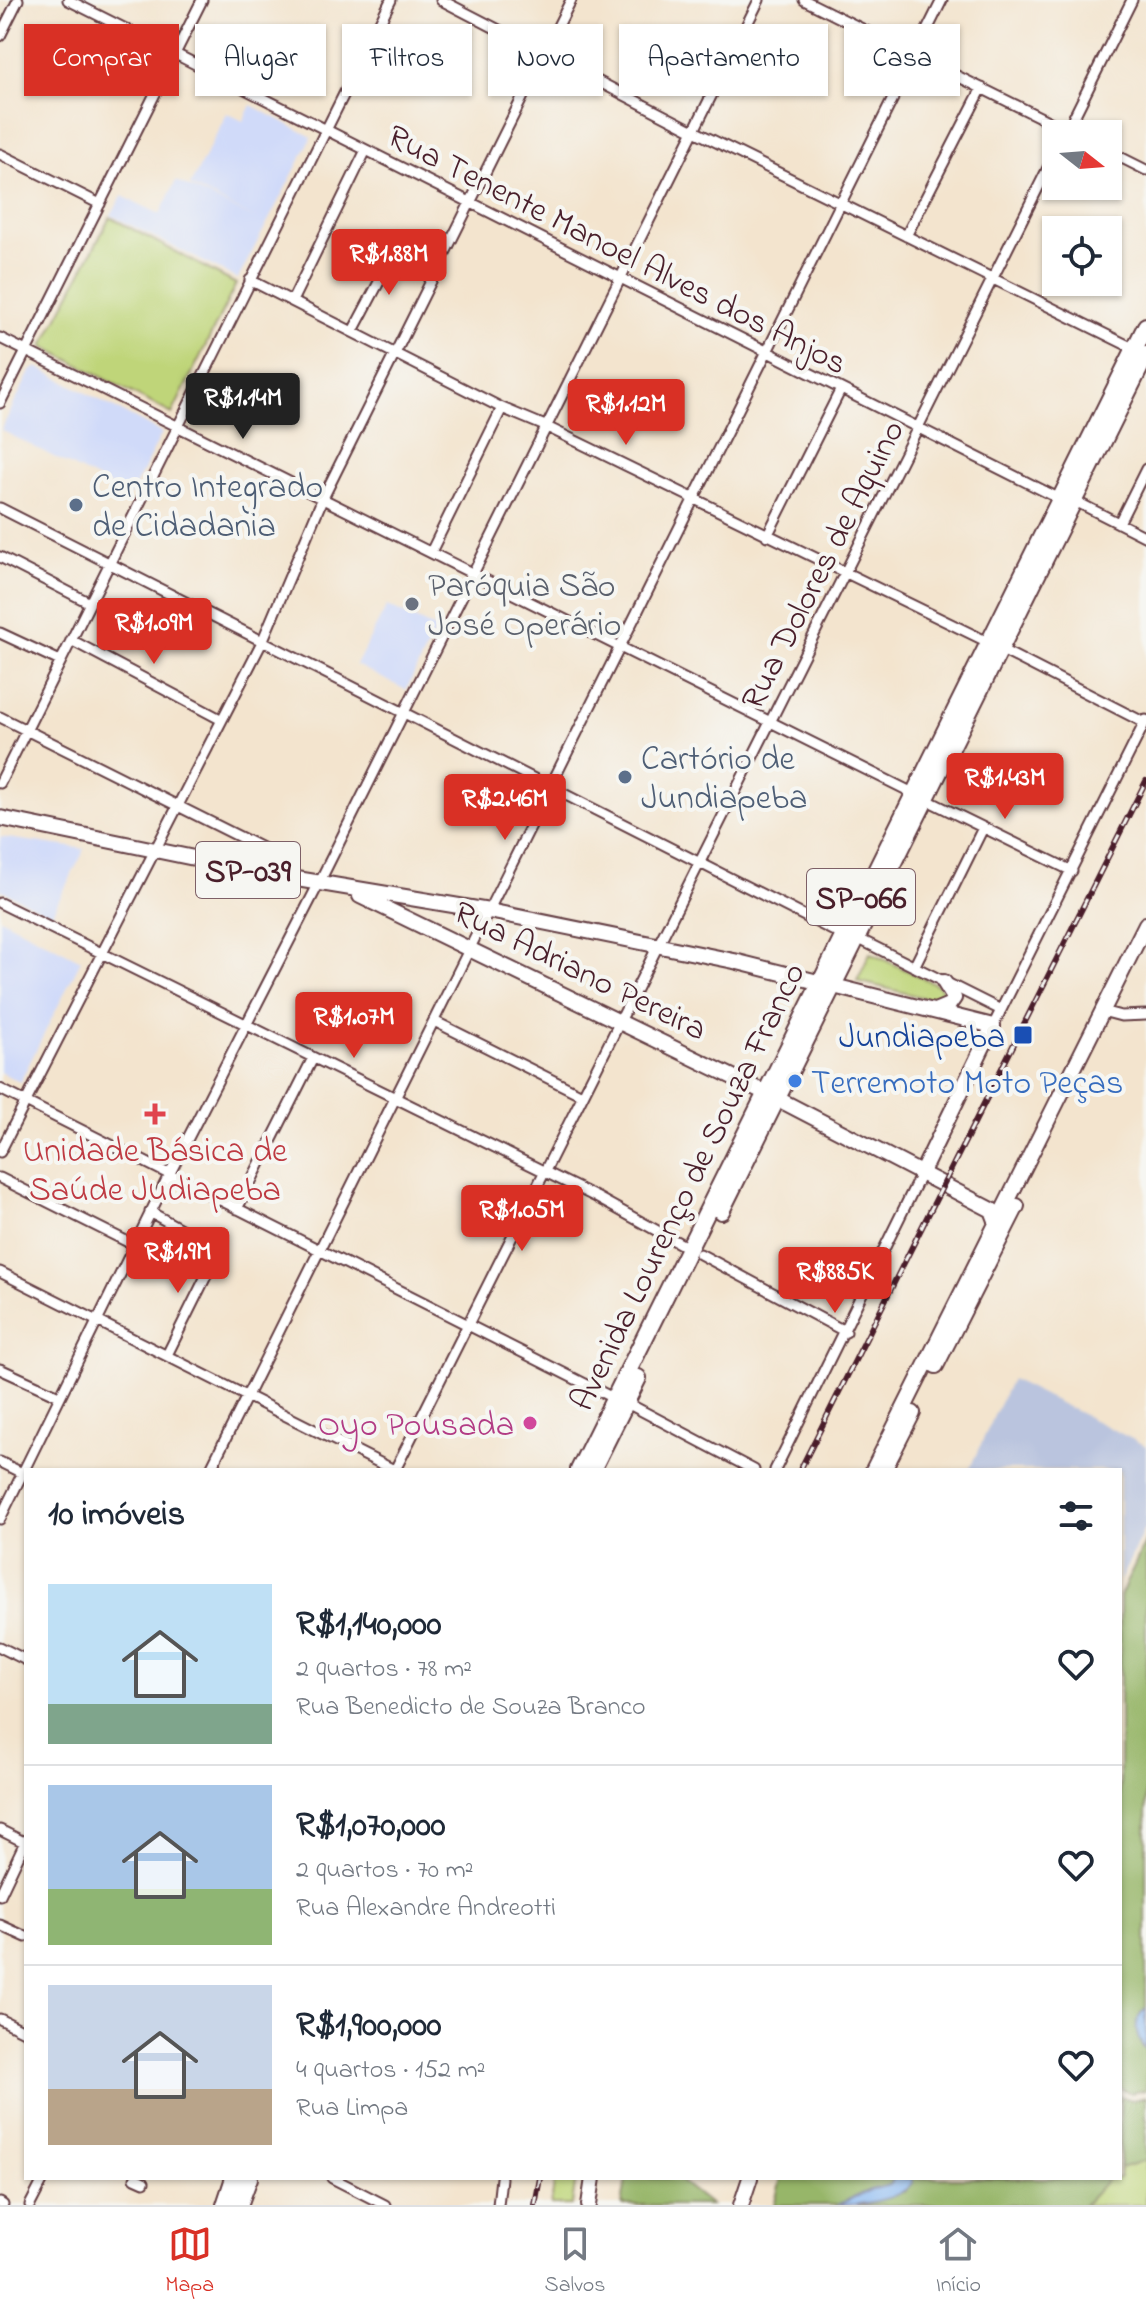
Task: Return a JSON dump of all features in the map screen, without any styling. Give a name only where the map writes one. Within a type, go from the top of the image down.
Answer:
[{"type":"highway","name":"Avenida Lourenço de Souza Franco","points":[[593,1468],[621,1401],[770,1096],[1140,352],[1146,326]]},
{"type":"highway","name":"Avenida Lourenço de Souza Franco","points":[[580,1468],[621,1401]]},
{"type":"highway","points":[[225,2205],[233,2180]]},
{"type":"highway","points":[[239,2205],[248,2180]]},
{"type":"main road","name":"SP-039","points":[[0,818],[342,887]]},
{"type":"main road","points":[[342,887],[489,911],[827,983],[993,1026],[921,1174]]},
{"type":"main road","name":"Rua Adriano Pereira","points":[[342,887],[472,947],[998,1213]]},
{"type":"main road","points":[[885,1468],[1107,1012],[1146,924]]},
{"type":"main road","points":[[874,1468],[998,1213],[1146,943]]},
{"type":"main road","points":[[937,1010],[949,1005],[954,998],[944,982]]},
{"type":"main road","points":[[589,2205],[593,2180]]},
{"type":"main road","points":[[741,2205],[749,2180]]},
{"type":"street","points":[[0,36],[18,0]]},
{"type":"street","name":"Rua Tenente Manoel Alves dos Anjos","points":[[68,0],[116,24]]},
{"type":"street","points":[[179,44],[202,0]]},
{"type":"street","points":[[0,783],[391,0]]},
{"type":"street","points":[[441,0],[489,24]]},
{"type":"street","points":[[559,24],[571,0]]},
{"type":"street","points":[[27,1468],[150,1212],[319,883],[471,572],[759,0]]},
{"type":"street","points":[[804,0],[852,24]]},
{"type":"street","points":[[930,24],[942,0]]},
{"type":"street","points":[[1075,120],[1132,0]]},
{"type":"street","name":"Rua Tenente Manoel Alves dos Anjos","points":[[179,56],[919,428],[1146,537]]},
{"type":"street","points":[[960,77],[1044,120]]},
{"type":"street","points":[[603,83],[1140,352]]},
{"type":"street","points":[[906,236],[982,88]]},
{"type":"street","points":[[0,403],[153,96]]},
{"type":"street","points":[[0,1152],[262,642],[322,500],[523,96]]},
{"type":"street","points":[[211,1468],[436,1022],[893,96]]},
{"type":"street","points":[[292,301],[366,150]]},
{"type":"street","points":[[0,154],[100,204]]},
{"type":"street","points":[[1122,158],[1146,170]]},
{"type":"street","name":"Rua Dolores de Aquino","points":[[395,1468],[1042,180]]},
{"type":"street","points":[[353,331],[397,248]]},
{"type":"street","points":[[250,280],[502,408],[545,426],[1145,722],[993,1026]]},
{"type":"street","points":[[0,338],[1072,871]]},
{"type":"street","points":[[767,536],[841,389]]},
{"type":"street","points":[[431,552],[502,408]]},
{"type":"street","points":[[1119,523],[1146,469]]},
{"type":"street","points":[[0,508],[699,863],[1001,1010]]},
{"type":"street","points":[[0,557],[90,603]]},
{"type":"street","points":[[0,633],[60,661]]},
{"type":"street","points":[[71,640],[222,720]]},
{"type":"street","points":[[0,717],[274,854],[290,864],[291,878]]},
{"type":"street","points":[[914,967],[983,828]]},
{"type":"street","points":[[0,903],[544,1172],[846,1332]]},
{"type":"street","points":[[1107,1012],[1146,1015]]},
{"type":"street","points":[[436,1022],[582,1095]]},
{"type":"street","points":[[237,1209],[313,1058]]},
{"type":"street","points":[[0,1089],[469,1323],[750,1468]]},
{"type":"street","points":[[776,1468],[846,1332],[921,1174]]},
{"type":"street","points":[[0,1178],[134,1245]]},
{"type":"street","points":[[150,1212],[219,1250],[167,1355]]},
{"type":"street","points":[[0,1272],[390,1468]]},
{"type":"street","points":[[0,1369],[59,1396]]},
{"type":"street","points":[[0,1462],[24,1474],[0,1519]]},
{"type":"street","points":[[0,1647],[24,1659]]},
{"type":"street","points":[[0,1830],[24,1842]]},
{"type":"street","points":[[0,1895],[24,1844]]},
{"type":"street","points":[[0,1925],[24,1936]]},
{"type":"street","points":[[0,2019],[24,2031]]},
{"type":"street","points":[[30,2205],[43,2180]]},
{"type":"street","points":[[336,2180],[385,2205]]},
{"type":"street","points":[[498,2205],[501,2180]]},
{"type":"shaded area","points":[[251,105],[312,137],[238,279],[111,215],[122,196],[160,214],[176,181],[258,220],[190,186],[227,113],[243,121]]},
{"type":"shaded area","points":[[37,367],[162,433],[130,496],[1,430],[30,372]]},
{"type":"shaded area","points":[[387,606],[436,629],[406,690],[356,665]]},
{"type":"shaded area","points":[[0,837],[85,849],[51,915],[0,889]]},
{"type":"shaded area","points":[[0,918],[81,960],[20,1082],[0,1072]]},
{"type":"shaded area","points":[[1011,1379],[1146,1446],[1146,1525],[1122,1577],[1122,1468],[970,1468]]},
{"type":"green space","points":[[110,217],[236,284],[172,414],[43,346]]},
{"type":"green space","points":[[870,953],[938,985],[947,994],[946,999],[937,1001],[857,981]]},
{"type":"green space","points":[[1146,1540],[1146,2009],[1141,2013],[1142,2046],[1146,2049],[1146,2090],[1131,2093],[1122,2089],[1122,1592]]},
{"type":"green space","points":[[1122,2097],[1132,2100],[1146,2097],[1146,2160],[1122,2167]]},
{"type":"green space","points":[[1146,2160],[1146,2205],[1084,2205],[1107,2180],[1122,2180],[1122,2167]]},
{"type":"green space","points":[[555,2180],[576,2180],[572,2205],[551,2205]]},
{"type":"green space","points":[[626,2180],[680,2180],[711,2205],[622,2205]]},
{"type":"green space","points":[[780,2180],[893,2180],[890,2185],[837,2205],[774,2205]]},
{"type":"green space","points":[[911,2180],[1107,2180],[1084,2205],[857,2205],[906,2191]]},
{"type":"water","points":[[1146,2009],[1146,2049],[1139,2040],[1137,2023]]},
{"type":"water","points":[[893,2180],[912,2180],[906,2189],[888,2198],[837,2205],[870,2190],[890,2185]]},
{"type":"railway","points":[[801,1468],[1146,781]]},
{"type":"railway","points":[[535,2205],[540,2180]]},
{"type":"place","name":"Centro Integrado de Cidadania","points":[[76,505]]},
{"type":"place","name":"Paróquia São José Operário","points":[[412,604]]},
{"type":"place","name":"Cartório de Jundiapeba","points":[[625,777]]},
{"type":"place","name":"Jundiapeba","points":[[1023,1035]]},
{"type":"place","name":"Terremoto Moto Peças","points":[[795,1081]]},
{"type":"place","name":"Unidade Básica de Saúde Judiapeba","points":[[155,1114]]},
{"type":"place","name":"Oyo Pousada","points":[[530,1423]]}]
